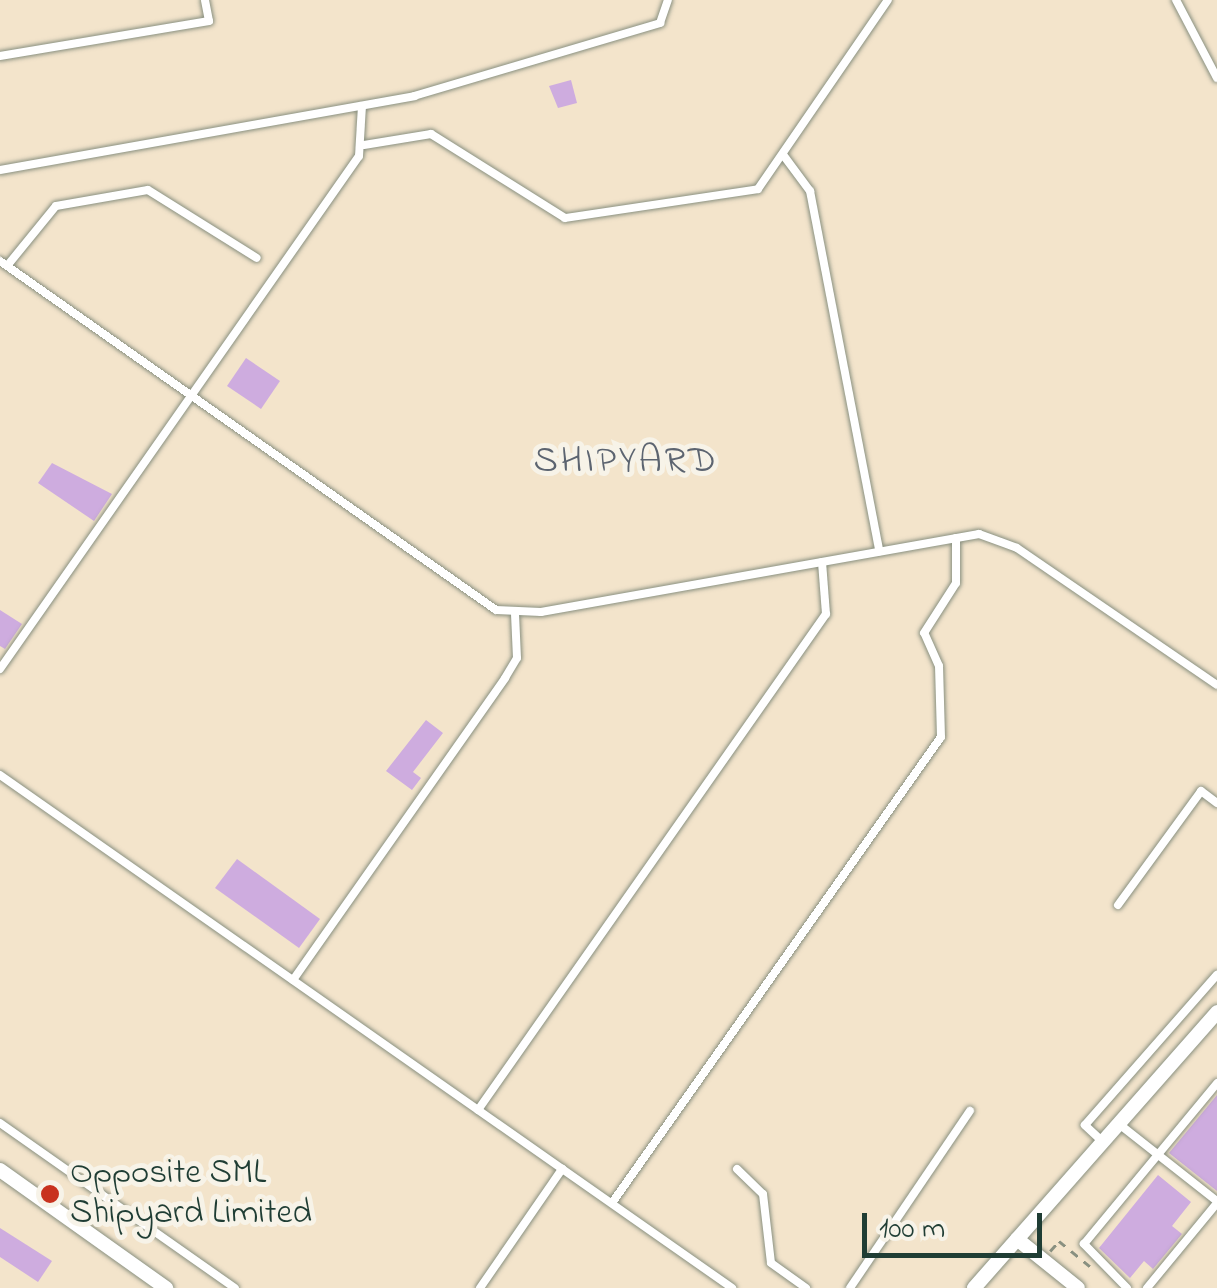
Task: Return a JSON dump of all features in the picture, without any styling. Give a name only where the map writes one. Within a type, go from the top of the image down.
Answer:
[{"type":"street","points":[[974,1288],[1217,1012]]},
{"type":"street","points":[[0,1170],[166,1288]]},
{"type":"street","points":[[1016,1239],[1078,1288]]},
{"type":"lane","points":[[0,56],[209,22],[205,0]]},
{"type":"lane","points":[[0,170],[362,106],[660,24],[668,0]]},
{"type":"lane","points":[[364,145],[430,134],[565,218],[758,189],[888,0]]},
{"type":"lane","points":[[1176,0],[1217,78]]},
{"type":"lane","points":[[0,669],[364,145],[362,106]]},
{"type":"lane","points":[[784,156],[810,191],[879,552]]},
{"type":"lane","points":[[257,258],[148,190],[56,206],[3,263],[496,610],[516,614],[979,534],[1017,548],[1217,684]]},
{"type":"lane","points":[[612,1203],[941,737],[939,666],[924,633],[956,583],[956,538]]},
{"type":"lane","points":[[478,1110],[826,614],[822,562]]},
{"type":"lane","points":[[293,980],[505,678],[517,658],[516,614]]},
{"type":"lane","points":[[0,775],[732,1288]]},
{"type":"lane","points":[[1118,904],[1201,792],[1217,803]]},
{"type":"lane","points":[[1103,1142],[1085,1126],[1217,975]]},
{"type":"lane","points":[[1127,1288],[1084,1244],[1217,1083]]},
{"type":"lane","points":[[850,1288],[970,1111]]},
{"type":"lane","points":[[0,1123],[235,1288]]},
{"type":"lane","points":[[1118,1124],[1217,1202],[1147,1288]]},
{"type":"lane","points":[[480,1288],[562,1169]]},
{"type":"lane","points":[[737,1169],[763,1194],[771,1263],[806,1288]]},
{"type":"path","points":[[1059,1240],[1101,1275]]},
{"type":"building","points":[[571,80],[577,103],[558,108],[549,86]]},
{"type":"building","points":[[246,358],[280,381],[261,409],[227,386]]},
{"type":"building","points":[[52,463],[112,494],[94,521],[38,483]]},
{"type":"building","points":[[0,610],[22,624],[5,649],[0,646]]},
{"type":"building","points":[[426,720],[443,733],[413,772],[421,778],[412,790],[386,771]]},
{"type":"building","points":[[237,859],[320,919],[299,948],[215,888]]},
{"type":"building","points":[[1217,1095],[1217,1191],[1169,1153]]},
{"type":"building","points":[[1158,1175],[1191,1202],[1172,1226],[1182,1234],[1153,1269],[1144,1261],[1130,1278],[1099,1248]]},
{"type":"building","points":[[0,1228],[52,1261],[38,1282],[0,1257]]},
{"type":"place","name":"Opposite SML Shipyard Limited","points":[[50,1194]]},
{"type":"district","name":"SHIPYARD","points":[[626,463]]}]
